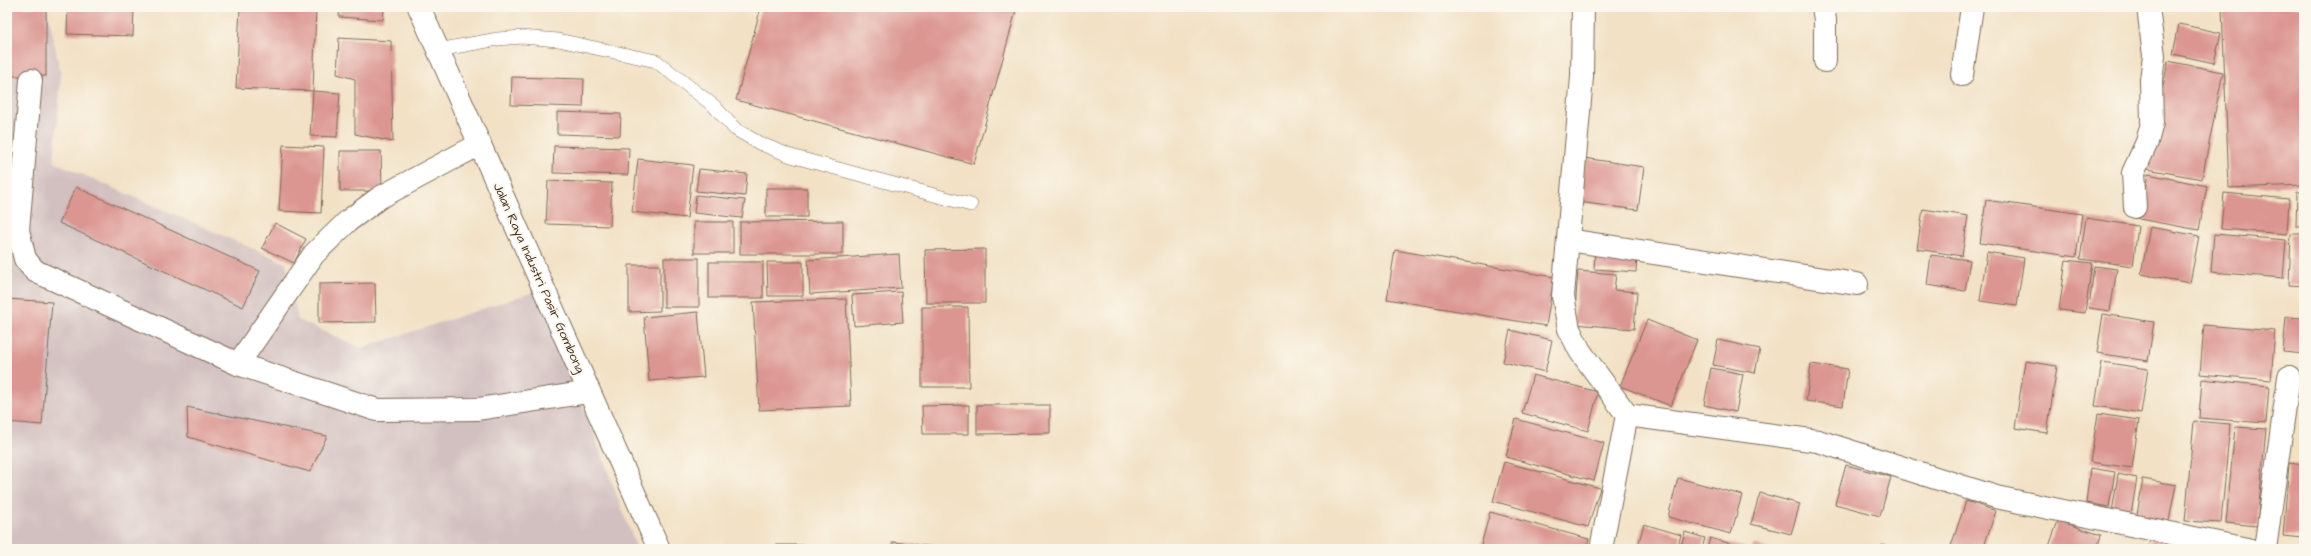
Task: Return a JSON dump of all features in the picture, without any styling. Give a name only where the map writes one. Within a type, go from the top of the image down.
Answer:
[{"type":"street","name":"Jalan Raya Industri Pasir Gombong","points":[[419,7],[659,549]]},
{"type":"street","points":[[1583,7],[1582,77],[1564,296],[1569,329],[1580,351],[1627,415],[1818,441],[1996,497],[2246,549]]},
{"type":"street","points":[[1823,7],[1826,20],[1825,61]]},
{"type":"street","points":[[1962,75],[1972,7]]},
{"type":"street","points":[[2135,207],[2133,173],[2147,142],[2152,123],[2151,80],[2154,56],[2148,7]]},
{"type":"street","points":[[31,80],[18,230],[25,259],[35,271],[238,364],[377,410],[478,408],[589,392]]},
{"type":"street","points":[[238,364],[314,254],[348,221],[378,198],[480,144]]},
{"type":"street","points":[[1568,240],[1857,284]]},
{"type":"street","points":[[2265,549],[2289,377]]},
{"type":"street","points":[[1601,549],[1627,415]]},
{"type":"lane","points":[[438,50],[498,38],[522,37],[558,40],[656,61],[714,106],[735,129],[759,143],[791,156],[971,205]]},
{"type":"shaded area","points":[[7,7],[47,7],[61,76],[54,162],[286,263],[298,320],[362,348],[540,290],[637,549],[7,549]]},
{"type":"building","points":[[7,7],[46,7],[46,76],[7,76]]},
{"type":"building","points":[[68,7],[134,7],[133,36],[67,34]]},
{"type":"building","points":[[240,7],[316,7],[313,91],[236,88]]},
{"type":"building","points":[[340,7],[384,7],[383,20],[339,17]]},
{"type":"building","points":[[761,7],[1017,7],[974,164],[736,100]]},
{"type":"building","points":[[2222,7],[2304,7],[2304,185],[2229,188]]},
{"type":"building","points":[[2179,24],[2221,33],[2214,63],[2173,54]]},
{"type":"building","points":[[339,38],[391,41],[393,142],[355,134],[355,79],[337,74]]},
{"type":"building","points":[[2168,61],[2223,72],[2202,179],[2147,169]]},
{"type":"building","points":[[512,77],[584,79],[583,107],[511,105]]},
{"type":"building","points":[[313,91],[340,93],[337,137],[310,136]]},
{"type":"building","points":[[557,112],[621,114],[620,136],[557,134]]},
{"type":"building","points":[[283,145],[324,147],[321,213],[279,211]]},
{"type":"building","points":[[554,146],[629,148],[628,175],[553,173]]},
{"type":"building","points":[[340,151],[381,151],[382,191],[340,191]]},
{"type":"building","points":[[1584,158],[1644,167],[1638,210],[1578,202]]},
{"type":"building","points":[[638,159],[693,165],[687,218],[632,212]]},
{"type":"building","points":[[699,169],[747,174],[745,196],[696,191]]},
{"type":"building","points":[[2148,174],[2207,186],[2199,230],[2139,219]]},
{"type":"building","points":[[548,181],[612,183],[610,226],[546,224]]},
{"type":"building","points":[[76,187],[260,271],[243,307],[59,223]]},
{"type":"building","points":[[766,188],[807,188],[807,217],[766,217]]},
{"type":"building","points":[[2297,192],[2304,192],[2304,226],[2296,226]]},
{"type":"building","points":[[2224,193],[2289,199],[2287,234],[2221,229]]},
{"type":"building","points":[[696,195],[745,200],[742,218],[694,213]]},
{"type":"building","points":[[1986,200],[2082,214],[2076,257],[1980,243]]},
{"type":"building","points":[[1923,209],[1968,216],[1962,256],[1917,249]]},
{"type":"building","points":[[2086,218],[2138,226],[2133,266],[2080,259]]},
{"type":"building","points":[[843,221],[843,254],[740,254],[740,222]]},
{"type":"building","points":[[694,222],[733,222],[733,253],[694,253]]},
{"type":"building","points":[[275,223],[306,239],[294,263],[262,248]]},
{"type":"building","points":[[2150,227],[2199,236],[2190,283],[2141,274]]},
{"type":"building","points":[[2214,234],[2286,240],[2283,278],[2211,272]]},
{"type":"building","points":[[2291,234],[2304,234],[2304,286],[2289,285]]},
{"type":"building","points":[[985,249],[985,303],[926,303],[925,250]]},
{"type":"building","points":[[1395,250],[1554,277],[1546,326],[1387,299]]},
{"type":"building","points":[[1595,251],[1637,254],[1636,272],[1594,269]]},
{"type":"building","points":[[1987,252],[2024,258],[2017,306],[1980,301]]},
{"type":"building","points":[[899,254],[901,288],[810,294],[808,260]]},
{"type":"building","points":[[1931,255],[1970,260],[1965,291],[1927,285]]},
{"type":"building","points":[[664,258],[699,258],[699,307],[664,307]]},
{"type":"building","points":[[2066,260],[2092,263],[2085,313],[2059,310]]},
{"type":"building","points":[[709,262],[763,262],[763,298],[709,298]]},
{"type":"building","points":[[767,262],[803,262],[803,296],[768,296]]},
{"type":"building","points":[[629,265],[660,265],[660,311],[629,312]]},
{"type":"building","points":[[2094,266],[2117,269],[2110,311],[2089,308]]},
{"type":"building","points":[[1578,271],[1616,274],[1614,290],[1637,292],[1634,329],[1574,324]]},
{"type":"building","points":[[375,283],[376,322],[319,323],[319,284]]},
{"type":"building","points":[[901,292],[903,322],[854,326],[852,295]]},
{"type":"building","points":[[7,299],[52,302],[42,425],[7,422]]},
{"type":"building","points":[[846,299],[851,406],[759,410],[753,302]]},
{"type":"building","points":[[922,307],[968,307],[969,387],[922,387]]},
{"type":"building","points":[[698,312],[704,377],[649,381],[644,317]]},
{"type":"building","points":[[2103,314],[2154,322],[2148,361],[2097,353]]},
{"type":"building","points":[[2286,317],[2304,318],[2304,354],[2283,352]]},
{"type":"building","points":[[1647,320],[1697,340],[1671,406],[1620,386]]},
{"type":"building","points":[[2204,325],[2275,331],[2271,380],[2200,374]]},
{"type":"building","points":[[1510,330],[1552,340],[1545,372],[1503,362]]},
{"type":"building","points":[[1718,340],[1760,349],[1755,373],[1713,365]]},
{"type":"building","points":[[2025,361],[2057,366],[2047,433],[2015,428]]},
{"type":"building","points":[[2102,362],[2148,369],[2141,413],[2095,406]]},
{"type":"building","points":[[1811,364],[1848,369],[1843,406],[1806,401]]},
{"type":"building","points":[[1711,368],[1743,374],[1736,412],[1704,405]]},
{"type":"building","points":[[1533,375],[1598,392],[1588,431],[1522,413]]},
{"type":"building","points":[[2202,379],[2269,386],[2266,423],[2199,418]]},
{"type":"building","points":[[969,405],[969,434],[923,434],[922,406]]},
{"type":"building","points":[[977,405],[1050,405],[1050,433],[977,434]]},
{"type":"building","points":[[187,407],[327,436],[310,472],[188,437]]},
{"type":"building","points":[[2098,414],[2139,420],[2132,468],[2090,462]]},
{"type":"building","points":[[1516,419],[1604,443],[1594,481],[1506,457]]},
{"type":"building","points":[[2194,421],[2230,424],[2221,523],[2185,521]]},
{"type":"building","points":[[2235,427],[2266,429],[2257,526],[2226,523]]},
{"type":"building","points":[[1504,462],[1600,488],[1588,527],[1493,501]]},
{"type":"building","points":[[2289,463],[2304,465],[2304,538],[2283,536]]},
{"type":"building","points":[[1846,465],[1891,477],[1880,516],[1835,504]]},
{"type":"building","points":[[2090,468],[2115,472],[2109,507],[2086,503]]},
{"type":"building","points":[[2118,474],[2137,478],[2131,515],[2112,512]]},
{"type":"building","points":[[1678,478],[1742,495],[1731,534],[1668,517]]},
{"type":"building","points":[[2143,479],[2176,485],[2169,521],[2137,515]]},
{"type":"building","points":[[1760,493],[1800,504],[1791,534],[1751,524]]},
{"type":"building","points":[[1966,501],[1996,511],[1983,549],[1950,549]]},
{"type":"building","points":[[1490,512],[1589,539],[1586,549],[1480,549]]},
{"type":"building","points":[[2058,521],[2101,535],[2097,549],[2048,549]]},
{"type":"building","points":[[1644,524],[1681,535],[1677,549],[1637,549]]},
{"type":"building","points":[[1685,532],[1705,538],[1702,549],[1680,549]]},
{"type":"building","points":[[2152,535],[2193,549],[2147,549]]},
{"type":"building","points":[[1710,538],[1750,549],[1707,549]]},
{"type":"building","points":[[893,542],[944,548],[944,549],[892,549]]},
{"type":"building","points":[[1753,544],[1770,549],[1752,549]]},
{"type":"building","points":[[776,545],[813,545],[813,549],[776,549]]},
{"type":"building","points":[[1882,545],[1893,549],[1881,549]]},
{"type":"building","points":[[836,546],[873,548],[873,549],[835,549]]}]
